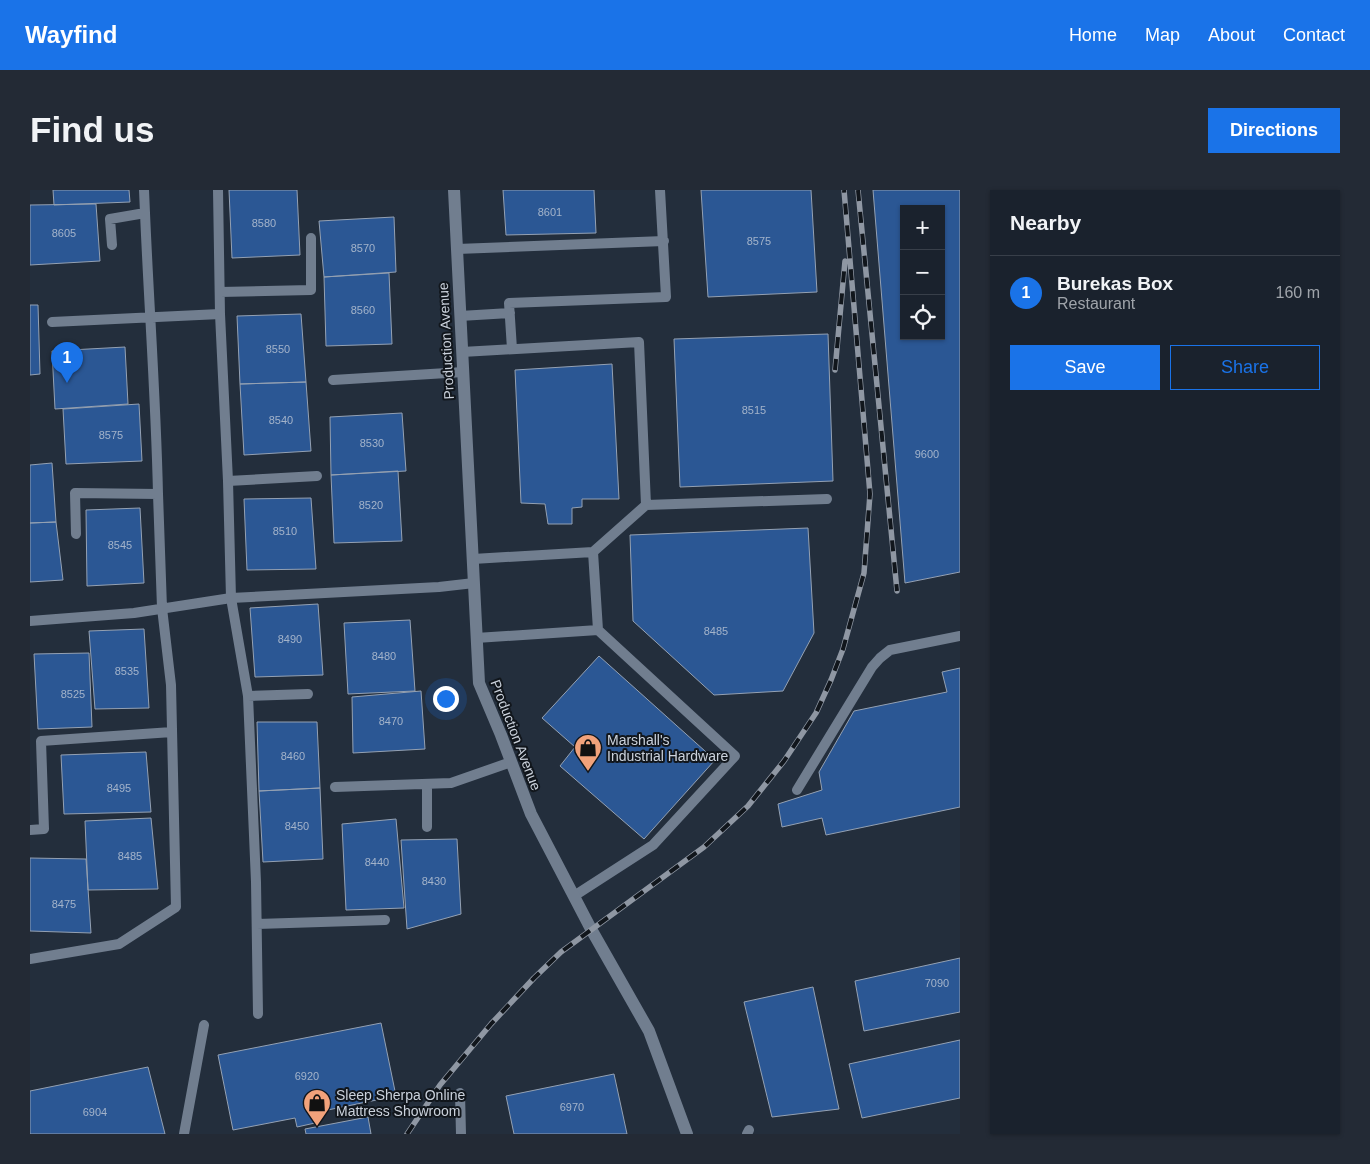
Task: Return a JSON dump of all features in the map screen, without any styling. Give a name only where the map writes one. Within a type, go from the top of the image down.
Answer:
[{"type":"street","name":"Production Avenue","points":[[454,190],[478,683],[531,814],[649,1031],[687,1134]]},
{"type":"lane","points":[[30,959],[119,944],[176,907],[171,685],[162,608],[144,190]]},
{"type":"lane","points":[[218,190],[220,314],[228,481],[231,598],[248,696],[257,924],[258,1014]]},
{"type":"lane","points":[[512,349],[510,302],[666,297],[660,190]]},
{"type":"lane","points":[[112,245],[110,220],[145,213]]},
{"type":"lane","points":[[220,292],[311,290],[310,238]]},
{"type":"lane","points":[[457,249],[664,241]]},
{"type":"lane","points":[[460,316],[510,313]]},
{"type":"lane","points":[[52,322],[220,314]]},
{"type":"lane","points":[[462,352],[638,342],[646,505]]},
{"type":"lane","points":[[333,380],[463,372]]},
{"type":"lane","points":[[228,481],[317,476]]},
{"type":"lane","points":[[76,534],[75,493],[158,494]]},
{"type":"lane","points":[[472,559],[593,552],[646,505],[827,499]]},
{"type":"lane","points":[[574,896],[653,845],[735,756],[598,630],[593,552]]},
{"type":"lane","points":[[30,621],[125,614],[231,598],[439,587],[474,583]]},
{"type":"lane","points":[[476,638],[598,630]]},
{"type":"lane","points":[[796,790],[867,675],[880,658],[890,650],[960,636]]},
{"type":"lane","points":[[248,696],[308,694]]},
{"type":"lane","points":[[30,830],[44,829],[41,741],[172,732]]},
{"type":"lane","points":[[335,787],[451,783],[511,762]]},
{"type":"lane","points":[[427,784],[427,827]]},
{"type":"lane","points":[[257,924],[385,920]]},
{"type":"lane","points":[[184,1134],[204,1025]]},
{"type":"lane","points":[[460,1093],[461,1134]]},
{"type":"building","points":[[53,190],[129,190],[130,202],[54,205]]},
{"type":"building","points":[[229,190],[297,190],[300,255],[232,258]]},
{"type":"building","points":[[503,190],[594,190],[596,233],[506,235]]},
{"type":"building","points":[[701,190],[811,190],[817,292],[708,297]]},
{"type":"building","points":[[873,190],[960,190],[960,572],[905,583]]},
{"type":"building","points":[[96,204],[100,261],[30,265],[30,205]]},
{"type":"building","points":[[394,217],[396,272],[324,277],[319,221]]},
{"type":"building","points":[[389,273],[392,344],[326,346],[324,277]]},
{"type":"building","points":[[30,305],[38,305],[40,374],[30,375]]},
{"type":"building","points":[[301,314],[306,382],[240,384],[237,316]]},
{"type":"building","points":[[828,334],[833,481],[680,487],[674,339]]},
{"type":"building","points":[[125,347],[128,404],[55,409],[52,351]]},
{"type":"building","points":[[612,364],[619,499],[582,499],[582,507],[572,508],[572,524],[548,524],[545,504],[521,503],[515,370]]},
{"type":"building","points":[[306,382],[311,451],[244,455],[240,384]]},
{"type":"building","points":[[139,404],[142,461],[66,464],[63,409]]},
{"type":"building","points":[[402,413],[406,471],[331,475],[330,417]]},
{"type":"building","points":[[52,463],[56,522],[30,523],[30,465]]},
{"type":"building","points":[[398,471],[402,541],[334,543],[331,475]]},
{"type":"building","points":[[311,498],[316,569],[247,570],[244,499]]},
{"type":"building","points":[[140,508],[144,583],[87,586],[86,510]]},
{"type":"building","points":[[56,522],[63,580],[30,582],[30,523]]},
{"type":"building","points":[[808,528],[814,633],[783,691],[714,695],[633,621],[630,535]]},
{"type":"building","points":[[318,604],[323,675],[255,677],[250,608]]},
{"type":"building","points":[[410,620],[415,691],[348,694],[344,623]]},
{"type":"building","points":[[144,629],[149,708],[95,709],[89,631]]},
{"type":"building","points":[[89,653],[92,727],[38,729],[34,654]]},
{"type":"building","points":[[599,656],[715,760],[644,839],[560,766],[575,747],[542,718]]},
{"type":"building","points":[[960,668],[960,807],[826,835],[822,818],[782,827],[778,804],[822,790],[819,772],[854,711],[947,692],[942,672]]},
{"type":"building","points":[[421,691],[425,749],[353,753],[352,697]]},
{"type":"building","points":[[257,722],[317,722],[320,788],[259,791]]},
{"type":"building","points":[[146,752],[151,812],[64,814],[61,755]]},
{"type":"building","points":[[320,788],[323,859],[263,862],[259,791]]},
{"type":"building","points":[[151,818],[158,889],[88,890],[85,821]]},
{"type":"building","points":[[396,819],[404,908],[346,910],[342,824]]},
{"type":"building","points":[[457,839],[461,914],[407,929],[401,840]]},
{"type":"building","points":[[30,858],[86,859],[91,933],[30,931]]},
{"type":"building","points":[[960,958],[960,1012],[864,1031],[855,981]]},
{"type":"building","points":[[813,987],[839,1109],[772,1117],[744,1002]]},
{"type":"building","points":[[381,1023],[396,1096],[313,1113],[315,1123],[297,1127],[295,1118],[233,1130],[218,1055]]},
{"type":"building","points":[[960,1040],[960,1098],[862,1118],[849,1064]]},
{"type":"building","points":[[148,1067],[165,1134],[30,1134],[30,1091]]},
{"type":"building","points":[[614,1074],[627,1134],[514,1134],[506,1096]]},
{"type":"building","points":[[368,1117],[371,1134],[306,1134],[305,1129]]},
{"type":"railway","points":[[407,1134],[440,1085],[491,1024],[534,978],[561,952],[704,847],[748,806],[784,761],[816,713],[843,649],[864,573],[870,494],[844,190]]},
{"type":"railway","points":[[858,190],[897,591]]},
{"type":"railway","points":[[835,370],[845,261]]},
{"type":"place","name":"Burekas Box","points":[[67,383]]},
{"type":"place","name":"Marshall's Industrial Hardware","points":[[588,772]]},
{"type":"place","name":"Sleep Sherpa Online Mattress Showroom","points":[[317,1127]]}]
